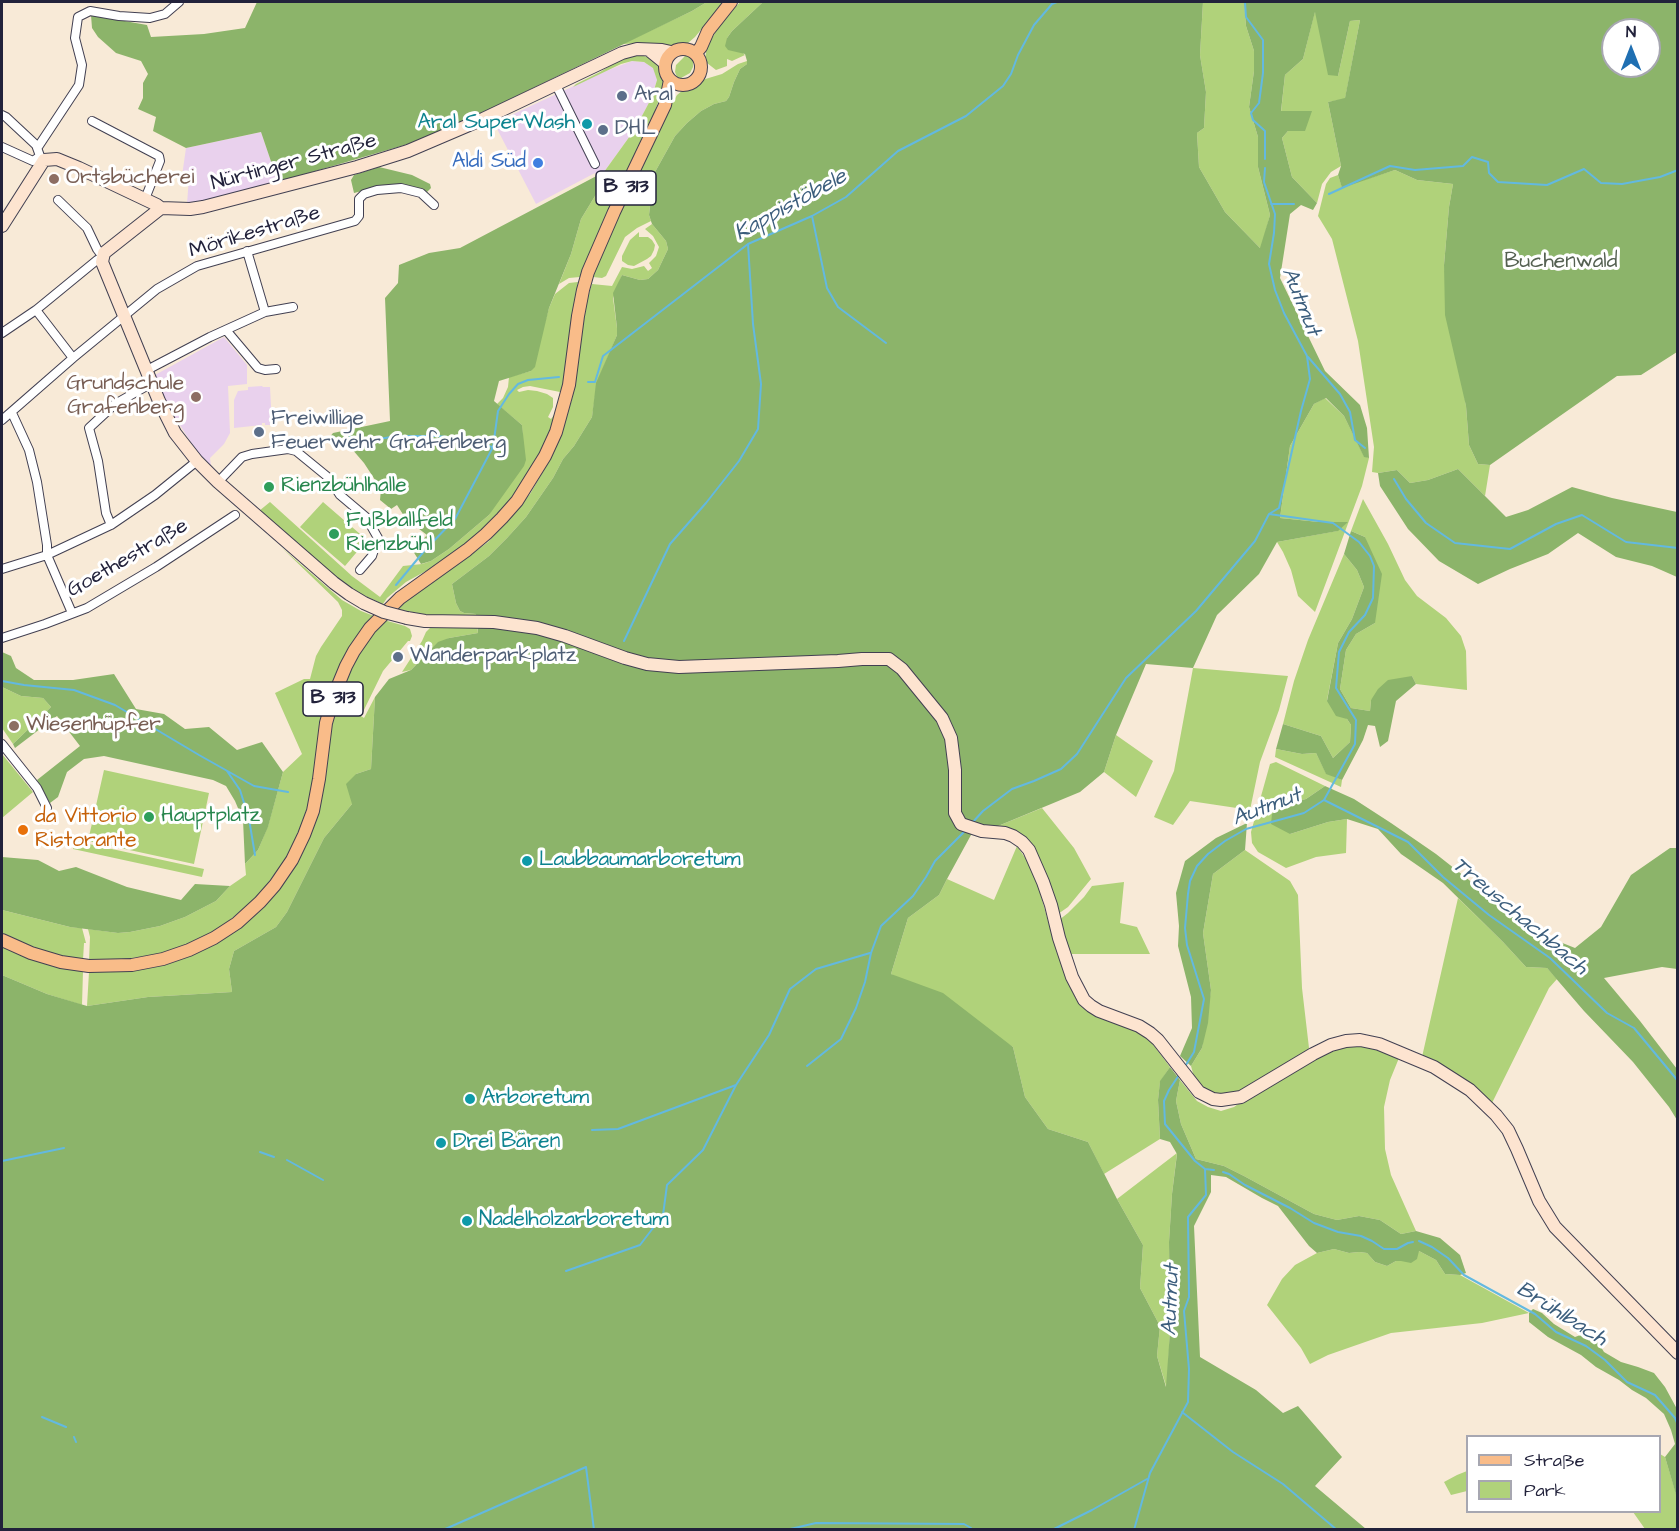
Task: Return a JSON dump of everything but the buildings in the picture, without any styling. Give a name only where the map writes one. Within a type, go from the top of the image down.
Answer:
[{"type":"main road","points":[[692,51],[702,64],[700,74],[695,81],[683,85],[674,83],[666,75],[668,58],[677,49],[692,51],[701,47],[708,31],[731,2]]},
{"type":"main road","name":"B 313","points":[[2,939],[31,953],[61,962],[89,966],[132,965],[163,959],[214,938],[237,923],[275,885],[292,860],[313,811],[326,723],[334,695],[354,651],[370,628],[400,598],[467,550],[494,526],[517,501],[545,456],[556,432],[569,385],[583,290],[588,272],[665,105],[670,80]]},
{"type":"main road","name":"B 313","points":[[665,105],[683,85]]},
{"type":"street","points":[[38,147],[79,85],[82,65],[75,38],[78,17],[90,11],[150,18],[165,14],[179,2]]},
{"type":"street","name":"Nürtinger Straße","points":[[42,158],[57,159],[79,168],[161,208],[203,207],[393,157],[438,139],[622,53],[637,50],[662,50],[668,58]]},
{"type":"street","points":[[556,85],[595,164]]},
{"type":"street","points":[[2,115],[38,147],[42,158]]},
{"type":"street","points":[[92,121],[159,156],[160,161],[145,199]]},
{"type":"street","points":[[2,147],[33,161],[42,158]]},
{"type":"street","points":[[2,226],[42,158]]},
{"type":"street","name":"Mörikestraße","points":[[2,420],[157,289],[197,266],[355,221],[359,216],[359,199],[364,194],[377,190],[401,188],[421,193],[434,205]]},
{"type":"street","points":[[58,200],[87,228],[102,257],[102,262],[152,383],[175,433],[197,461],[218,482],[349,594],[384,612],[406,618],[425,621],[494,622],[537,628],[647,664],[679,667],[889,659],[902,669],[942,718],[951,738],[955,770],[955,813],[961,824],[982,831],[1014,836],[1029,850],[1051,905],[1066,961],[1084,1000],[1099,1011],[1139,1026],[1150,1033],[1199,1092],[1204,1096],[1221,1100],[1241,1097],[1313,1054],[1346,1041],[1360,1040],[1379,1044],[1434,1067],[1470,1090],[1485,1103],[1508,1130],[1539,1201],[1555,1227],[1677,1353]]},
{"type":"street","points":[[2,333],[36,310],[161,208]]},
{"type":"street","points":[[247,251],[265,312]]},
{"type":"street","points":[[147,370],[210,337],[265,312],[293,307]]},
{"type":"street","points":[[36,310],[73,358]]},
{"type":"street","points":[[226,330],[258,368],[276,369]]},
{"type":"street","points":[[111,525],[106,513],[98,461],[89,428],[115,404],[152,383]]},
{"type":"street","points":[[12,412],[32,461],[47,555],[72,613]]},
{"type":"street","points":[[218,482],[242,457],[288,449],[296,451],[329,478],[340,495],[366,517],[378,538],[372,556],[360,570]]},
{"type":"street","points":[[2,569],[47,555],[111,525],[155,495],[197,461]]},
{"type":"street","name":"Goethestraße","points":[[2,638],[87,608],[156,567],[235,515]]},
{"type":"street","points":[[2,744],[37,788],[47,808]]},
{"type":"shaded area","points":[[632,61],[644,62],[654,68],[657,80],[652,97],[635,129],[604,172],[597,176],[595,173],[536,204],[494,123]]},
{"type":"shaded area","points":[[261,132],[278,182],[201,203],[187,204],[189,177],[182,176],[186,148]]},
{"type":"shaded area","name":"Grundschule Grafenberg","points":[[224,337],[247,365],[247,384],[228,386],[230,433],[224,444],[210,458],[211,466],[199,455],[169,408],[155,375]]},
{"type":"shaded area","points":[[248,387],[270,387],[272,425],[262,423],[262,425],[234,428],[234,400],[238,391],[248,390]]},
{"type":"green space","points":[[257,2],[707,2],[432,137],[278,182],[261,132],[186,148],[153,131],[156,117],[138,109],[143,98],[143,83],[148,74],[141,61],[116,53],[98,37],[92,28],[91,15],[147,25],[151,37],[204,34],[245,28]]},
{"type":"green space","points":[[707,2],[724,2],[688,43],[672,46],[649,43],[622,44],[692,11]]},
{"type":"green space","points":[[740,2],[763,2],[727,38],[745,55],[732,61],[727,59],[727,66],[716,70],[705,59],[707,46],[720,25]]},
{"type":"green space","name":"Buchenwald","points":[[763,2],[1203,2],[1200,55],[1206,92],[1204,128],[1197,133],[1199,167],[1225,212],[1260,248],[1270,215],[1258,167],[1258,137],[1249,107],[1254,51],[1246,26],[1244,2],[1677,2],[1677,352],[1641,375],[1617,376],[1490,465],[1478,464],[1469,445],[1466,406],[1445,315],[1444,265],[1453,184],[1417,180],[1395,170],[1342,188],[1338,175],[1341,166],[1328,102],[1345,98],[1360,20],[1350,21],[1338,76],[1328,75],[1315,12],[1303,59],[1285,75],[1281,111],[1312,111],[1305,131],[1288,131],[1282,138],[1292,177],[1317,203],[1313,210],[1301,205],[1290,214],[1280,278],[1325,371],[1360,405],[1367,428],[1369,458],[1364,457],[1344,416],[1326,398],[1314,404],[1290,446],[1280,518],[1348,522],[1338,531],[1277,542],[1259,574],[1217,615],[1193,668],[1146,664],[1116,735],[1104,772],[1080,792],[998,826],[981,827],[971,835],[939,895],[908,918],[891,974],[943,993],[1013,1047],[1025,1097],[1048,1129],[1088,1142],[1143,1245],[1140,1288],[1160,1326],[1157,1356],[1166,1387],[1170,1331],[1169,1242],[1177,1154],[1170,1142],[1160,1139],[1158,1100],[1160,1081],[1170,1067],[1180,1080],[1176,1101],[1181,1124],[1196,1159],[1224,1166],[1314,1214],[1337,1220],[1359,1216],[1380,1220],[1401,1234],[1416,1231],[1440,1238],[1460,1255],[1466,1273],[1460,1275],[1445,1274],[1436,1260],[1419,1251],[1417,1259],[1411,1263],[1396,1261],[1387,1266],[1375,1262],[1367,1253],[1349,1253],[1334,1249],[1317,1253],[1278,1206],[1226,1177],[1211,1175],[1211,1192],[1194,1226],[1200,1357],[1256,1390],[1283,1413],[1298,1406],[1342,1457],[1315,1486],[1366,1529],[2,1529],[2,975],[47,994],[87,1006],[148,997],[232,992],[229,969],[234,951],[276,927],[287,912],[324,838],[352,804],[346,784],[356,774],[371,769],[375,697],[389,679],[411,670],[438,642],[478,633],[476,614],[460,611],[452,584],[489,556],[526,517],[592,417],[596,383],[617,335],[613,293],[622,275],[640,280],[648,279],[658,270],[668,249],[666,241],[652,224],[649,215],[655,172],[675,136],[701,111],[726,101],[740,69],[747,64],[745,54],[728,50],[725,46],[727,38]]},
{"type":"green space","points":[[1203,2],[1244,2],[1246,26],[1254,51],[1249,107],[1258,137],[1258,167],[1270,215],[1261,249],[1225,212],[1199,167],[1197,133],[1204,128],[1206,92],[1200,55]]},
{"type":"green space","points":[[1315,11],[1338,76],[1350,21],[1360,20],[1345,99],[1328,102],[1341,166],[1331,172],[1322,184],[1317,203],[1292,177],[1282,138],[1288,131],[1281,112],[1285,75],[1303,59]]},
{"type":"green space","points":[[631,56],[652,58],[661,66],[665,84],[650,124],[617,191],[580,277],[569,278],[559,284],[581,219],[606,178],[604,172],[635,129],[652,97],[657,80],[653,68],[644,62],[632,61],[573,87],[619,60]]},
{"type":"green space","points":[[685,56],[693,57],[693,67],[690,73],[681,78],[677,77],[676,65]]},
{"type":"green space","points":[[747,61],[747,64],[740,69],[726,101],[701,111],[675,136],[655,172],[649,215],[651,221],[625,237],[606,276],[593,277],[663,119],[677,95],[683,90],[696,86],[702,80],[722,74]]},
{"type":"green space","points":[[379,167],[412,175],[430,184],[431,188],[427,192],[415,188],[370,189],[354,193],[351,180],[354,175]]},
{"type":"green space","points":[[1395,170],[1417,180],[1453,184],[1444,265],[1466,406],[1469,445],[1478,464],[1490,465],[1485,496],[1458,469],[1428,480],[1410,483],[1397,470],[1372,472],[1374,447],[1358,341],[1332,239],[1318,216],[1326,184],[1330,178],[1338,175],[1342,187]]},
{"type":"green space","points":[[604,172],[606,178],[581,219],[571,254],[549,308],[535,367],[531,371],[499,381],[494,401],[522,425],[526,460],[524,466],[489,515],[449,549],[431,561],[421,564],[413,551],[427,535],[406,519],[397,505],[391,509],[380,500],[381,489],[364,463],[345,441],[337,447],[329,438],[333,433],[390,421],[385,298],[398,283],[399,265],[429,253],[460,248]]},
{"type":"green space","points":[[652,224],[666,241],[668,249],[658,270],[648,279],[640,280],[622,275],[613,298],[617,335],[597,383],[592,417],[526,517],[489,556],[452,584],[460,611],[476,614],[477,617],[428,615],[396,609],[416,592],[488,542],[530,494],[551,458],[562,433],[572,399],[587,300],[592,284],[612,286],[622,267],[632,269],[644,266],[648,271],[652,268],[649,263],[656,256],[659,247],[653,236],[645,229]]},
{"type":"green space","points":[[639,232],[639,237],[648,237],[652,240],[655,245],[654,250],[647,259],[634,266],[628,265],[622,261],[622,256],[630,240]]},
{"type":"green space","points":[[578,282],[564,384],[560,392],[530,386],[517,390],[519,392],[537,391],[553,398],[553,407],[548,417],[551,419],[557,411],[544,448],[513,498],[492,522],[464,547],[406,582],[383,604],[350,589],[259,511],[270,502],[352,576],[380,597],[403,566],[431,561],[449,549],[489,515],[523,441],[522,425],[497,404],[508,387],[509,377],[531,371],[555,294],[569,283]]},
{"type":"green space","points":[[1325,398],[1344,416],[1364,456],[1369,458],[1362,486],[1315,612],[1298,596],[1291,570],[1277,542],[1337,531],[1347,522],[1280,518],[1290,446],[1314,404]]},
{"type":"green space","points":[[1458,469],[1506,517],[1528,510],[1572,487],[1677,512],[1677,577],[1652,566],[1616,557],[1578,533],[1548,554],[1478,584],[1439,561],[1408,529],[1380,486],[1378,473],[1397,470],[1410,483],[1428,480]]},
{"type":"green space","points":[[1363,499],[1405,580],[1417,596],[1446,618],[1461,636],[1466,651],[1467,690],[1416,684],[1412,676],[1371,700],[1370,711],[1351,708],[1340,689],[1346,650],[1356,634],[1375,623],[1365,537],[1351,531]]},
{"type":"green space","name":"Fußballfeld Rienzbühl","points":[[323,502],[367,540],[345,566],[300,527]]},
{"type":"green space","points":[[1351,531],[1365,537],[1382,574],[1375,623],[1356,634],[1346,650],[1340,689],[1351,708],[1370,711],[1371,700],[1388,680],[1412,676],[1416,684],[1396,701],[1388,741],[1380,747],[1375,726],[1368,725],[1363,740],[1342,780],[1326,774],[1316,753],[1302,754],[1276,749],[1283,724],[1321,736],[1333,758],[1350,742],[1351,725],[1347,719],[1336,716],[1327,701],[1338,643],[1352,619],[1364,587],[1357,570],[1344,554]]},
{"type":"green space","points":[[282,548],[342,600],[374,616],[344,658],[328,695],[322,716],[308,805],[294,844],[258,896],[224,925],[208,935],[163,954],[110,961],[89,961],[88,929],[118,933],[130,932],[160,926],[185,917],[216,901],[230,886],[246,875],[245,864],[258,850],[268,826],[283,772],[302,754],[275,693],[304,679],[310,679],[316,656],[342,616],[338,602]]},
{"type":"green space","points":[[1344,554],[1357,570],[1364,587],[1352,619],[1338,643],[1327,700],[1351,725],[1350,742],[1333,758],[1321,736],[1283,724],[1308,640]]},
{"type":"green space","points":[[384,620],[405,626],[410,629],[412,636],[383,671],[361,716],[364,718],[375,697],[371,769],[356,774],[352,804],[324,838],[287,912],[276,927],[234,951],[229,969],[232,992],[148,997],[87,1006],[89,972],[131,971],[155,967],[196,953],[236,931],[275,895],[292,872],[317,818],[323,792],[330,734],[339,697],[349,672],[365,644]]},
{"type":"green space","points":[[436,627],[477,627],[478,633],[449,638],[427,652],[411,670],[402,672],[426,632]]},
{"type":"green space","points":[[2,652],[11,656],[16,668],[34,680],[73,680],[114,674],[136,709],[164,714],[185,729],[209,727],[237,750],[262,742],[283,772],[268,827],[258,850],[245,864],[243,820],[226,786],[213,780],[104,756],[84,759],[67,772],[58,797],[50,803],[37,780],[80,746],[57,716],[15,748],[13,744],[51,707],[43,698],[21,696],[2,687]]},
{"type":"green space","points":[[1193,668],[1288,676],[1279,710],[1260,762],[1250,810],[1190,801],[1173,825],[1154,817],[1174,771]]},
{"type":"green space","points":[[2,687],[21,696],[43,698],[51,707],[13,744],[2,728]]},
{"type":"green space","points":[[1116,735],[1153,761],[1136,797],[1104,772]]},
{"type":"green space","points":[[1276,749],[1302,754],[1316,753],[1326,773],[1342,780],[1341,787],[1275,757]]},
{"type":"green space","points":[[2,754],[33,792],[2,818]]},
{"type":"green space","points":[[1276,762],[1325,786],[1306,799],[1288,804],[1290,834],[1328,822],[1347,819],[1346,853],[1316,857],[1286,868],[1258,852],[1252,843],[1251,832],[1270,764]]},
{"type":"green space","name":"Hauptplatz","points":[[104,770],[209,793],[194,864],[88,841]]},
{"type":"green space","points":[[1325,786],[1354,799],[1436,854],[1535,932],[1575,948],[1601,927],[1631,875],[1670,848],[1677,848],[1677,969],[1662,967],[1604,978],[1677,1069],[1677,1120],[1633,1062],[1547,968],[1526,967],[1443,883],[1401,854],[1378,829],[1347,819],[1328,822],[1290,834],[1271,824],[1272,814],[1288,804],[1306,799]]},
{"type":"green space","points":[[1042,808],[1074,848],[1091,879],[1068,907],[1058,914],[1015,831],[998,826]]},
{"type":"green space","points":[[1247,823],[1245,850],[1213,874],[1203,933],[1211,990],[1208,1023],[1202,1048],[1191,1066],[1180,1056],[1192,1028],[1191,997],[1178,946],[1176,893],[1185,861],[1216,838]]},
{"type":"green space","points":[[75,841],[204,869],[202,877],[73,849]]},
{"type":"green space","points":[[1017,846],[1034,871],[1057,953],[1072,991],[1082,1007],[1140,1033],[1152,1043],[1170,1067],[1160,1082],[1158,1100],[1160,1139],[1104,1174],[1088,1142],[1048,1129],[1025,1097],[1013,1047],[891,974],[908,918],[939,895],[947,879],[994,900]]},
{"type":"green space","points":[[1245,850],[1290,881],[1298,895],[1302,988],[1309,1048],[1307,1053],[1240,1091],[1223,1096],[1209,1093],[1196,1084],[1191,1066],[1202,1048],[1211,990],[1203,933],[1213,874]]},
{"type":"green space","points":[[2,857],[38,860],[59,871],[76,867],[127,887],[181,900],[195,884],[230,886],[216,901],[185,917],[160,926],[118,933],[70,927],[2,910]]},
{"type":"green space","points":[[1124,882],[1120,923],[1137,927],[1150,954],[1067,954],[1059,920],[1084,897],[1092,886]]},
{"type":"green space","points":[[1458,898],[1526,967],[1547,968],[1557,979],[1549,988],[1492,1103],[1456,1074],[1422,1057]]},
{"type":"green space","points":[[2,910],[82,928],[86,943],[84,943],[83,960],[38,950],[2,933]]},
{"type":"green space","points":[[2,946],[55,967],[83,971],[82,1005],[47,994],[2,975]]},
{"type":"green space","points":[[1356,1045],[1372,1047],[1399,1058],[1390,1080],[1384,1107],[1385,1149],[1391,1175],[1416,1231],[1401,1234],[1380,1220],[1359,1216],[1337,1220],[1314,1214],[1224,1166],[1196,1159],[1181,1124],[1176,1101],[1180,1080],[1197,1101],[1221,1111],[1234,1107],[1311,1060],[1342,1047]]},
{"type":"green space","points":[[1177,1153],[1169,1242],[1170,1331],[1167,1389],[1157,1356],[1160,1326],[1140,1288],[1143,1245],[1117,1199]]},
{"type":"green space","points":[[1334,1249],[1349,1253],[1367,1253],[1375,1262],[1387,1266],[1419,1251],[1436,1260],[1445,1274],[1460,1275],[1529,1313],[1482,1323],[1391,1333],[1328,1355],[1310,1364],[1301,1348],[1267,1305],[1282,1279],[1295,1265],[1317,1253]]},
{"type":"green space","points":[[1533,1309],[1575,1337],[1586,1333],[1596,1339],[1604,1352],[1621,1362],[1654,1373],[1665,1387],[1677,1409],[1677,1498],[1665,1457],[1675,1444],[1664,1414],[1646,1398],[1581,1355],[1548,1337],[1529,1322],[1529,1313]]},
{"type":"green space","points":[[1661,1455],[1665,1457],[1677,1497],[1677,1529],[1645,1529],[1634,1513],[1661,1513]]},
{"type":"green space","points":[[1466,1471],[1466,1491],[1451,1495],[1444,1482]]},
{"type":"waterway","name":"Kappistöbele","points":[[588,382],[595,382],[603,356],[748,244],[812,216],[846,197],[898,151],[966,116],[1003,86],[1034,25],[1052,4],[1057,2]]},
{"type":"waterway","name":"Autmut","points":[[1245,2],[1246,17],[1263,40],[1263,73],[1259,103],[1251,113],[1253,120],[1265,131],[1265,159]]},
{"type":"waterway","points":[[1329,194],[1390,166],[1415,170],[1463,166],[1472,157],[1488,162],[1489,173],[1498,182],[1547,185],[1584,169],[1601,183],[1622,184],[1660,177],[1678,170]]},
{"type":"waterway","points":[[972,823],[983,811],[1012,789],[1061,769],[1077,754],[1126,678],[1196,611],[1255,541],[1269,514],[1279,508],[1310,379],[1307,356],[1284,313],[1275,290],[1269,264],[1275,214],[1264,182],[1265,168]]},
{"type":"waterway","points":[[1271,204],[1294,204]]},
{"type":"waterway","points":[[812,216],[827,288],[838,307],[886,343]]},
{"type":"waterway","points":[[624,641],[670,544],[739,461],[758,429],[761,384],[753,324],[748,244]]},
{"type":"waterway","points":[[1308,357],[1340,394],[1350,412],[1355,440],[1365,448]]},
{"type":"waterway","name":"Kappistöbele","points":[[396,585],[455,519],[493,447],[498,411],[509,394],[518,384],[528,380],[559,377]]},
{"type":"waterway","name":"Kappistöbele","points":[[350,437],[367,441],[397,436],[437,436],[466,439],[492,447]]},
{"type":"waterway","points":[[1394,479],[1406,499],[1426,523],[1455,543],[1510,549],[1556,524],[1582,515],[1626,542],[1678,548]]},
{"type":"waterway","name":"Autmut","points":[[1184,1068],[1194,1052],[1204,999],[1187,945],[1185,928],[1190,881],[1197,866],[1225,841],[1246,829],[1304,813],[1324,800],[1355,744],[1356,720],[1336,688],[1339,652],[1349,632],[1365,615],[1373,598],[1374,566],[1370,556],[1359,542],[1333,523],[1269,514]]},
{"type":"waterway","points":[[2,681],[74,690],[115,705],[254,786],[288,792]]},
{"type":"waterway","points":[[227,771],[240,790],[249,819],[255,855]]},
{"type":"waterway","name":"Treuschachbach","points":[[1324,800],[1408,842],[1443,877],[1489,915],[1550,958],[1607,1013],[1634,1028],[1678,1081]]},
{"type":"waterway","points":[[807,1066],[841,1039],[856,1008],[881,926],[913,896],[935,861],[966,830]]},
{"type":"waterway","points":[[592,1130],[618,1129],[736,1085],[769,1035],[790,989],[816,969],[870,953]]},
{"type":"waterway","name":"Autmut","points":[[1134,1530],[1150,1473],[1188,1402],[1189,1369],[1184,1311],[1189,1297],[1188,1217],[1206,1195],[1205,1169],[1195,1161],[1165,1124],[1164,1101],[1179,1075]]},
{"type":"waterway","points":[[566,1271],[640,1245],[663,1215],[667,1185],[703,1150],[736,1085]]},
{"type":"waterway","points":[[2,1161],[64,1148]]},
{"type":"waterway","points":[[260,1152],[274,1157]]},
{"type":"waterway","points":[[287,1160],[323,1180]]},
{"type":"waterway","points":[[1205,1169],[1214,1170]]},
{"type":"waterway","points":[[1223,1172],[1314,1223],[1338,1232],[1361,1236],[1384,1249],[1397,1249],[1413,1242]]},
{"type":"waterway","name":"Brühlbach","points":[[1419,1241],[1448,1258],[1464,1275],[1535,1314],[1556,1332],[1586,1346],[1605,1360],[1627,1382],[1655,1395],[1675,1418],[1678,1425]]},
{"type":"waterway","points":[[1182,1412],[1233,1452],[1283,1484],[1337,1530]]},
{"type":"waterway","points":[[42,1417],[66,1427]]},
{"type":"waterway","points":[[74,1437],[76,1442]]},
{"type":"waterway","points":[[443,1530],[586,1467],[594,1530]]},
{"type":"waterway","points":[[1052,1530],[1147,1479]]},
{"type":"waterway","points":[[786,1530],[816,1523],[964,1524],[971,1528]]},
{"type":"place","name":"Aral","points":[[622,96]]},
{"type":"place","name":"Aral SuperWash","points":[[587,124]]},
{"type":"place","name":"DHL","points":[[603,130]]},
{"type":"place","name":"Aldi Süd","points":[[538,163]]},
{"type":"place","name":"Ortsbücherei","points":[[54,179]]},
{"type":"place","name":"Grundschule Grafenberg","points":[[196,397]]},
{"type":"place","name":"Freiwillige Feuerwehr Grafenberg","points":[[259,432]]},
{"type":"place","name":"Rienzbühlhalle","points":[[269,487]]},
{"type":"place","name":"Fußballfeld Rienzbühl","points":[[334,534]]},
{"type":"place","name":"Wanderparkplatz","points":[[398,657]]},
{"type":"place","name":"Wiesenhüpfer","points":[[14,726]]},
{"type":"place","name":"Hauptplatz","points":[[149,817]]},
{"type":"place","name":"da Vittorio Ristorante","points":[[23,830]]},
{"type":"place","name":"Laubbaumarboretum","points":[[527,861]]},
{"type":"place","name":"Arboretum","points":[[470,1099]]},
{"type":"place","name":"Drei Bären","points":[[441,1143]]},
{"type":"place","name":"Nadelholzarboretum","points":[[467,1221]]}]
